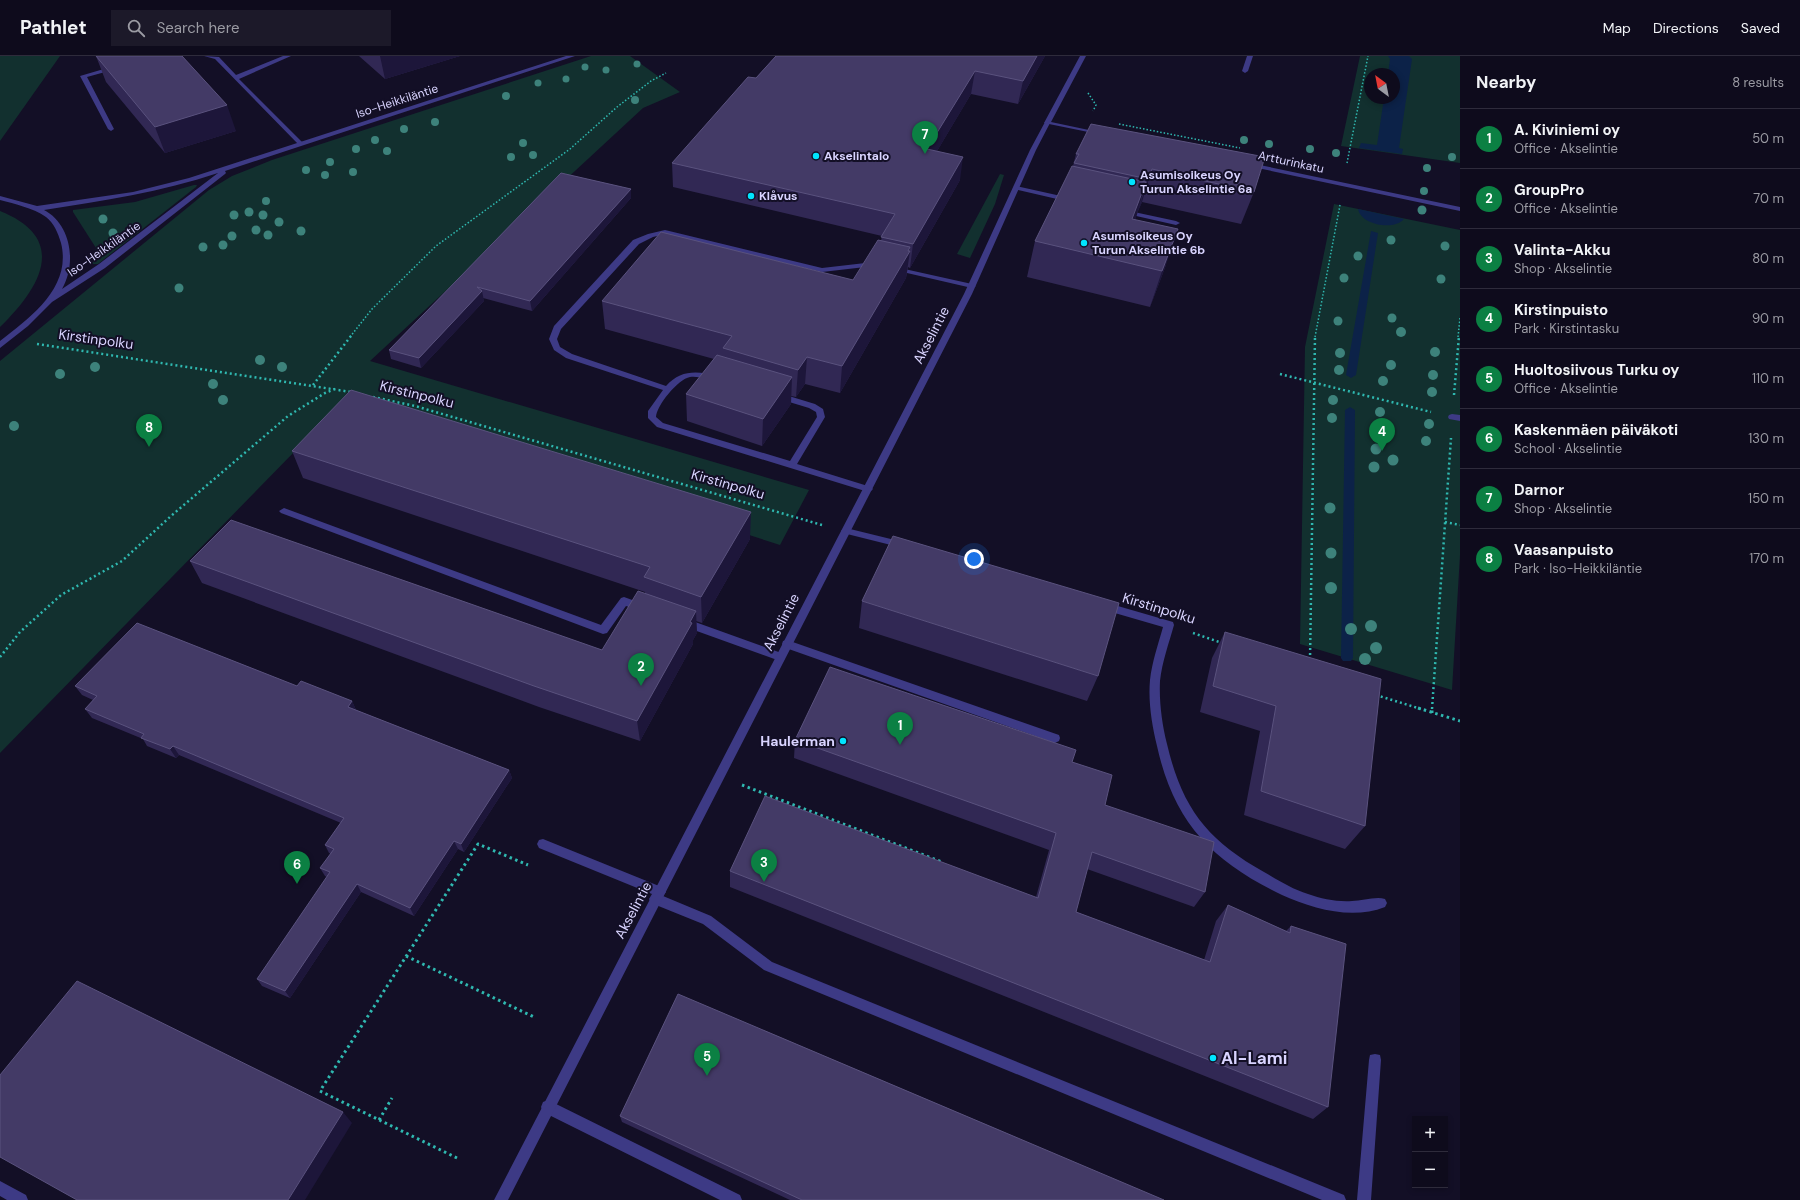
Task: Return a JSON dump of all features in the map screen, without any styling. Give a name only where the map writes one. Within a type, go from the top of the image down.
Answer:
[{"type":"street","points":[[207,56],[217,58],[300,143]]},
{"type":"street","points":[[235,78],[288,56]]},
{"type":"street","name":"Iso-Heikkiläntie","points":[[34,209],[133,194],[230,169],[300,143],[572,56]]},
{"type":"street","name":"Akselintie","points":[[500,1200],[972,286],[1047,123],[1084,56]]},
{"type":"street","points":[[1245,71],[1250,56]]},
{"type":"street","points":[[111,128],[83,76],[121,66]]},
{"type":"street","points":[[1047,123],[1107,136]]},
{"type":"street","name":"Artturinkatu","points":[[1245,164],[1460,208]]},
{"type":"street","name":"Iso-Heikkiläntie","points":[[48,301],[102,266],[230,169]]},
{"type":"street","points":[[1016,188],[1081,202]]},
{"type":"street","points":[[0,198],[34,209],[49,217],[56,224],[64,243],[67,256],[67,264],[62,282],[48,301],[11,337],[0,345]]},
{"type":"street","points":[[1118,210],[1176,223]]},
{"type":"street","points":[[668,389],[569,356],[557,348],[553,339],[557,328],[636,242],[645,236],[665,232],[822,270],[873,263],[972,286]]},
{"type":"street","points":[[722,380],[699,373],[686,375],[676,379],[652,411],[652,418],[660,425],[868,489]]},
{"type":"street","points":[[767,393],[812,406],[820,411],[821,417],[792,465]]},
{"type":"street","points":[[284,511],[603,630],[624,601],[652,611]]},
{"type":"street","points":[[846,531],[910,548]]},
{"type":"street","name":"Kirstinpolku","points":[[1093,602],[1169,625]]},
{"type":"street","points":[[673,618],[780,657]]},
{"type":"street","points":[[1169,625],[1161,651],[1155,682],[1159,736],[1171,776],[1180,798],[1195,824],[1233,861],[1279,887],[1316,903],[1337,907],[1362,907],[1381,903]]},
{"type":"street","points":[[787,644],[1054,738]]},
{"type":"street","points":[[543,844],[707,920],[768,966],[1339,1200]]},
{"type":"street","points":[[1364,1200],[1376,1060]]},
{"type":"street","points":[[548,1107],[735,1200]]},
{"type":"street","points":[[0,1188],[21,1200]]},
{"type":"path","points":[[1346,169],[1368,56]]},
{"type":"path","points":[[313,385],[372,309],[436,246],[570,149],[617,107],[651,80],[666,73]]},
{"type":"path","points":[[1309,664],[1314,344],[1341,201]]},
{"type":"path","points":[[1432,713],[1445,522],[1456,418],[1460,318]]},
{"type":"path","name":"Kirstinpolku","points":[[11,337],[38,345],[313,385],[357,394]]},
{"type":"path","points":[[1280,374],[1456,418]]},
{"type":"path","points":[[0,657],[20,632],[61,595],[122,561],[170,516],[288,416],[325,393],[335,389]]},
{"type":"path","name":"Kirstinpolku","points":[[372,397],[415,406],[806,521]]},
{"type":"path","points":[[1445,522],[1460,525]]},
{"type":"path","name":"Kirstinpolku","points":[[1169,625],[1228,645]]},
{"type":"path","points":[[1372,694],[1460,721]]},
{"type":"path","points":[[719,776],[949,865]]},
{"type":"path","points":[[457,1158],[320,1091],[478,844],[530,866]]},
{"type":"path","points":[[406,956],[534,1017]]},
{"type":"path","points":[[378,1120],[392,1098]]},
{"type":"green space","points":[[0,56],[60,56],[0,141]]},
{"type":"green space","points":[[591,56],[630,56],[680,92],[643,108],[370,361],[809,490],[780,545],[341,404],[0,753],[0,361],[209,190],[232,176],[272,160]]},
{"type":"green space","points":[[1360,56],[1460,56],[1460,163],[1341,146]]},
{"type":"green space","points":[[1000,174],[1004,175],[995,204],[970,258],[957,254]]},
{"type":"green space","points":[[197,185],[98,264],[92,264],[96,248],[73,210],[135,202]]},
{"type":"green space","points":[[1334,204],[1460,230],[1460,555],[1452,690],[1300,644],[1305,347]]},
{"type":"green space","points":[[0,211],[22,222],[35,235],[41,250],[41,265],[36,281],[27,296],[0,327]]},
{"type":"water","points":[[1388,56],[1409,56],[1412,59],[1399,148],[1403,149],[1402,154],[1359,148],[1361,143],[1377,145],[1383,104],[1400,104],[1400,68],[1389,68],[1390,59]]},
{"type":"water","points":[[1358,209],[1404,219],[1393,225],[1378,224],[1365,219],[1360,215]]},
{"type":"building","points":[[96,56],[182,56],[227,105],[155,127]]},
{"type":"building","points":[[776,56],[1037,56],[1023,81],[975,71],[927,149],[963,157],[913,244],[881,237],[895,214],[672,163],[748,77],[756,78]]},
{"type":"building","points":[[1091,124],[1265,157],[1254,192],[1152,169],[1148,179],[1074,163],[1079,154],[1076,154]]},
{"type":"building","points":[[1072,166],[1146,182],[1132,219],[1178,229],[1162,271],[1035,241]]},
{"type":"building","points":[[561,173],[631,189],[530,301],[477,287],[482,291],[419,358],[389,350]]},
{"type":"building","points":[[661,232],[853,280],[878,240],[910,247],[908,251],[910,251],[842,366],[807,357],[798,370],[723,348],[732,336],[602,301]]},
{"type":"building","points":[[717,355],[792,377],[763,419],[686,394]]},
{"type":"building","points":[[351,390],[751,512],[701,597],[644,577],[650,567],[292,451]]},
{"type":"building","points":[[231,520],[602,650],[638,591],[696,611],[690,622],[692,623],[637,721],[534,686],[190,561]]},
{"type":"building","points":[[893,536],[1119,603],[1098,676],[862,601]]},
{"type":"building","points":[[137,623],[297,686],[301,681],[352,701],[348,707],[509,770],[461,844],[454,841],[410,908],[357,884],[285,991],[257,979],[330,872],[320,868],[334,849],[325,845],[344,818],[173,746],[170,749],[141,738],[144,734],[85,709],[97,696],[75,686]]},
{"type":"building","points":[[1225,632],[1381,679],[1365,826],[1261,791],[1276,706],[1213,686]]},
{"type":"building","points":[[830,667],[1076,750],[1072,762],[1112,775],[1105,805],[1214,842],[1205,892],[1092,852],[1076,912],[1210,962],[1228,905],[1290,933],[1291,926],[1346,944],[1328,1107],[730,871],[765,796],[1038,898],[1056,833],[795,740]]},
{"type":"building","points":[[77,981],[343,1112],[288,1200],[77,1200],[0,1157],[0,1075]]},
{"type":"building","points":[[678,994],[1164,1200],[802,1200],[620,1116]]},
{"type":"waterway","points":[[1351,375],[1374,233]]},
{"type":"waterway","points":[[1347,658],[1350,410]]},
{"type":"place","name":"Darnor","points":[[925,154]]},
{"type":"place","name":"Akselintalo","points":[[816,156]]},
{"type":"place","name":"Asumisoikeus Oy Turun Akselintie 6a","points":[[1132,182]]},
{"type":"place","name":"Klåvus","points":[[751,196]]},
{"type":"place","name":"Asumisoikeus Oy Turun Akselintie 6b","points":[[1084,243]]},
{"type":"place","name":"Vaasanpuisto","points":[[149,447]]},
{"type":"place","name":"Kirstinpuisto","points":[[1382,451]]},
{"type":"place","name":"GroupPro","points":[[641,686]]},
{"type":"place","name":"Haulerman","points":[[843,741]]},
{"type":"place","name":"A. Kiviniemi oy","points":[[900,745]]},
{"type":"place","name":"Valinta-Akku","points":[[764,882]]},
{"type":"place","name":"Kaskenmäen päiväkoti","points":[[297,884]]},
{"type":"place","name":"Al-Lami","points":[[1213,1058]]},
{"type":"place","name":"Huoltosiivous Turku oy","points":[[707,1076]]}]
